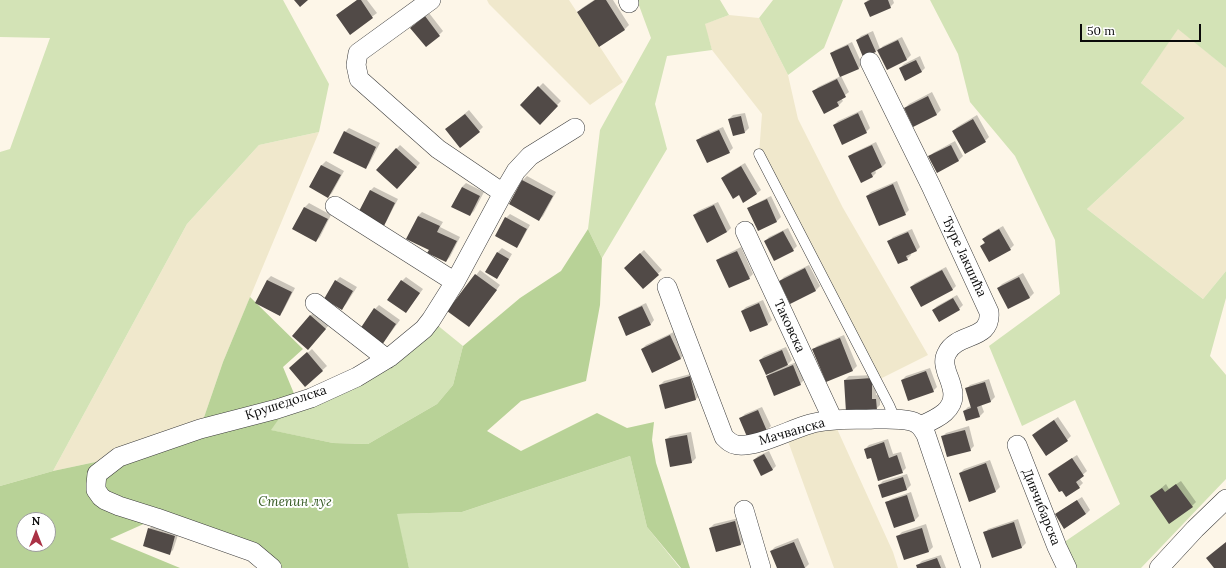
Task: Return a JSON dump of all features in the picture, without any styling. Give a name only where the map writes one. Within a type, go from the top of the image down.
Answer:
[{"type":"street","points":[[431,0],[358,53],[356,65],[359,79],[438,149],[503,193]]},
{"type":"street","name":"Ђуре Јакшића","points":[[870,62],[931,186],[989,312],[990,320],[987,327],[982,332],[960,340],[948,349],[944,364],[953,389],[951,403],[943,415],[920,426]]},
{"type":"street","name":"Крушедолска","points":[[272,568],[253,552],[119,506],[101,498],[96,490],[97,474],[119,457],[200,429],[277,409],[311,398],[357,377],[387,359],[424,329],[455,282],[516,171],[530,156],[575,128]]},
{"type":"street","points":[[336,206],[455,282]]},
{"type":"street","name":"Таковска","points":[[745,231],[832,420]]},
{"type":"street","name":"Мачванска","points":[[667,287],[724,437],[729,442],[739,445],[746,445],[811,424],[832,420],[895,419],[912,421],[920,426]]},
{"type":"street","points":[[315,303],[387,359]]},
{"type":"street","points":[[920,426],[926,435],[971,568]]},
{"type":"street","name":"Дивчибарска","points":[[1017,445],[1057,547],[1067,568]]},
{"type":"street","points":[[1165,566],[1195,529],[1226,499]]},
{"type":"street","points":[[744,510],[761,568]]},
{"type":"lane","points":[[759,154],[895,419]]},
{"type":"shaded area","points":[[487,0],[569,0],[623,82],[590,105],[489,4]]},
{"type":"shaded area","points":[[729,15],[759,18],[788,75],[798,119],[843,208],[928,355],[876,381],[759,154],[762,114],[712,50],[704,24]]},
{"type":"shaded area","points":[[1178,28],[1226,68],[1226,271],[1203,299],[1087,209],[1185,118],[1141,83]]},
{"type":"shaded area","points":[[319,132],[223,362],[200,429],[119,457],[53,471],[187,224],[259,145]]},
{"type":"shaded area","points":[[833,420],[893,552],[898,568],[834,568],[785,433]]},
{"type":"green space","points":[[0,0],[283,0],[329,84],[319,132],[259,145],[187,224],[53,471],[0,486],[0,152],[10,149],[50,38],[0,37]]},
{"type":"green space","points":[[637,0],[720,0],[729,15],[705,24],[712,50],[667,56],[655,104],[667,149],[602,258],[588,229],[600,130],[651,38]]},
{"type":"green space","points":[[773,0],[843,0],[824,48],[788,75],[759,18]]},
{"type":"green space","points":[[930,0],[1226,0],[1226,68],[1178,29],[1141,83],[1185,118],[1087,209],[1203,299],[1226,271],[1226,298],[1210,356],[1226,375],[1226,479],[1141,568],[1069,568],[1057,547],[1120,504],[1075,400],[1022,426],[989,346],[1060,294],[1055,240],[1015,156],[970,102],[958,54]]},
{"type":"green space","name":"Степин луг","points":[[588,229],[602,258],[600,305],[586,381],[521,401],[487,431],[521,451],[597,413],[627,428],[654,422],[652,440],[656,463],[690,568],[681,568],[647,527],[630,456],[462,512],[397,514],[409,568],[272,568],[157,518],[110,539],[180,568],[0,568],[0,486],[53,471],[119,457],[200,429],[223,362],[250,297],[303,349],[283,367],[295,396],[271,430],[333,443],[368,444],[437,404],[453,385],[463,346],[520,298],[561,271]]},
{"type":"green space","points":[[431,320],[463,346],[453,385],[437,404],[368,444],[333,443],[270,430],[288,405],[311,398]]},
{"type":"green space","points":[[630,456],[647,527],[680,568],[409,568],[396,514],[462,512]]},
{"type":"building","points":[[294,0],[308,0],[300,7]]},
{"type":"building","points":[[357,0],[361,0],[373,18],[350,35],[336,15]]},
{"type":"building","points":[[595,0],[606,0],[625,30],[599,47],[577,12]]},
{"type":"building","points":[[870,0],[888,0],[891,8],[870,17],[864,3]]},
{"type":"building","points":[[425,16],[440,36],[426,47],[410,28]]},
{"type":"building","points":[[868,34],[876,52],[863,57],[856,40]]},
{"type":"building","points":[[898,40],[907,60],[887,70],[877,50]]},
{"type":"building","points":[[848,45],[859,69],[840,77],[830,53]]},
{"type":"building","points":[[916,60],[922,72],[905,81],[899,68]]},
{"type":"building","points":[[837,79],[846,97],[837,102],[839,106],[824,114],[812,91]]},
{"type":"building","points":[[538,86],[558,106],[540,125],[520,105]]},
{"type":"building","points":[[928,96],[937,115],[913,127],[904,108]]},
{"type":"building","points":[[858,113],[867,133],[842,145],[833,125]]},
{"type":"building","points":[[465,114],[480,132],[460,148],[445,129]]},
{"type":"building","points":[[741,116],[745,133],[733,136],[728,119]]},
{"type":"building","points":[[973,119],[986,142],[965,154],[952,131]]},
{"type":"building","points":[[719,130],[730,153],[707,163],[696,140]]},
{"type":"building","points":[[344,131],[376,147],[366,169],[333,153]]},
{"type":"building","points":[[872,145],[882,167],[871,173],[873,177],[861,183],[848,156]]},
{"type":"building","points":[[951,145],[959,161],[937,173],[928,156]]},
{"type":"building","points":[[396,148],[417,167],[397,189],[376,170]]},
{"type":"building","points":[[321,165],[341,175],[328,198],[309,187]]},
{"type":"building","points":[[741,166],[757,194],[743,203],[739,195],[733,199],[721,178]]},
{"type":"building","points":[[522,180],[553,196],[539,221],[509,204]]},
{"type":"building","points":[[893,184],[906,215],[879,226],[866,196]]},
{"type":"building","points":[[462,187],[480,196],[470,216],[451,207]]},
{"type":"building","points":[[370,190],[395,203],[383,228],[357,215]]},
{"type":"building","points":[[767,199],[777,222],[758,231],[747,208]]},
{"type":"building","points":[[714,205],[727,232],[707,243],[693,215]]},
{"type":"building","points":[[304,207],[328,219],[316,242],[292,229]]},
{"type":"building","points":[[418,216],[440,226],[437,232],[457,241],[446,262],[427,253],[429,250],[406,239]]},
{"type":"building","points":[[505,217],[527,229],[517,248],[495,236]]},
{"type":"building","points":[[999,229],[1011,250],[989,262],[980,246],[985,243],[982,239]]},
{"type":"building","points":[[783,231],[794,251],[774,261],[764,241]]},
{"type":"building","points":[[908,232],[917,251],[906,256],[908,260],[898,264],[887,241]]},
{"type":"building","points":[[737,251],[750,279],[729,288],[716,260]]},
{"type":"building","points":[[497,252],[509,259],[497,279],[485,272]]},
{"type":"building","points":[[640,253],[659,275],[643,289],[624,268]]},
{"type":"building","points":[[805,268],[816,291],[790,304],[779,281]]},
{"type":"building","points":[[942,270],[953,290],[921,307],[910,287]]},
{"type":"building","points":[[475,274],[497,290],[469,327],[447,311]]},
{"type":"building","points":[[1019,277],[1030,298],[1008,309],[997,288]]},
{"type":"building","points":[[267,280],[292,292],[280,316],[255,303]]},
{"type":"building","points":[[335,280],[353,291],[342,310],[324,299]]},
{"type":"building","points":[[401,280],[420,293],[406,313],[387,300]]},
{"type":"building","points":[[953,298],[960,310],[939,322],[932,310]]},
{"type":"building","points":[[759,303],[768,325],[750,332],[741,311]]},
{"type":"building","points":[[642,306],[651,325],[626,336],[618,317]]},
{"type":"building","points":[[374,308],[396,324],[382,345],[360,329]]},
{"type":"building","points":[[310,315],[326,329],[308,350],[292,336]]},
{"type":"building","points":[[670,335],[681,359],[652,373],[641,349]]},
{"type":"building","points":[[840,338],[853,371],[826,382],[812,349]]},
{"type":"building","points":[[782,350],[788,365],[766,375],[759,360]]},
{"type":"building","points":[[307,352],[323,371],[305,387],[289,368]]},
{"type":"building","points":[[793,365],[801,385],[774,396],[766,376]]},
{"type":"building","points":[[926,371],[934,392],[908,401],[901,380]]},
{"type":"building","points":[[690,376],[696,400],[665,409],[659,385]]},
{"type":"building","points":[[872,378],[872,399],[876,399],[877,410],[846,412],[844,380]]},
{"type":"building","points":[[985,382],[991,402],[977,407],[980,417],[966,421],[963,411],[971,408],[965,388]]},
{"type":"building","points":[[758,410],[767,431],[748,439],[739,418]]},
{"type":"building","points":[[1054,420],[1068,441],[1046,456],[1032,435]]},
{"type":"building","points":[[965,430],[971,451],[947,457],[941,436]]},
{"type":"building","points":[[687,435],[692,463],[670,467],[665,439]]},
{"type":"building","points":[[884,442],[889,458],[897,455],[903,473],[878,481],[871,458],[867,459],[864,449]]},
{"type":"building","points":[[764,454],[773,470],[761,476],[753,460]]},
{"type":"building","points":[[1072,458],[1084,476],[1076,482],[1080,488],[1066,497],[1062,491],[1059,492],[1048,474]]},
{"type":"building","points":[[986,463],[996,492],[969,502],[959,473]]},
{"type":"building","points":[[903,477],[907,490],[882,498],[878,485]]},
{"type":"building","points":[[1176,484],[1193,507],[1169,524],[1150,496],[1162,488],[1165,492]]},
{"type":"building","points":[[907,495],[915,521],[894,528],[885,502]]},
{"type":"building","points":[[1077,500],[1086,514],[1064,529],[1055,514]]},
{"type":"building","points":[[735,521],[741,545],[716,552],[709,528]]},
{"type":"building","points":[[1014,522],[1022,548],[992,558],[983,532]]},
{"type":"building","points":[[148,528],[175,536],[170,555],[143,546]]},
{"type":"building","points":[[922,528],[929,552],[904,560],[896,536]]},
{"type":"building","points":[[794,542],[805,568],[777,568],[770,551]]},
{"type":"building","points":[[1226,542],[1226,568],[1214,568],[1206,558]]},
{"type":"building","points":[[937,558],[941,568],[917,568],[916,565]]}]
